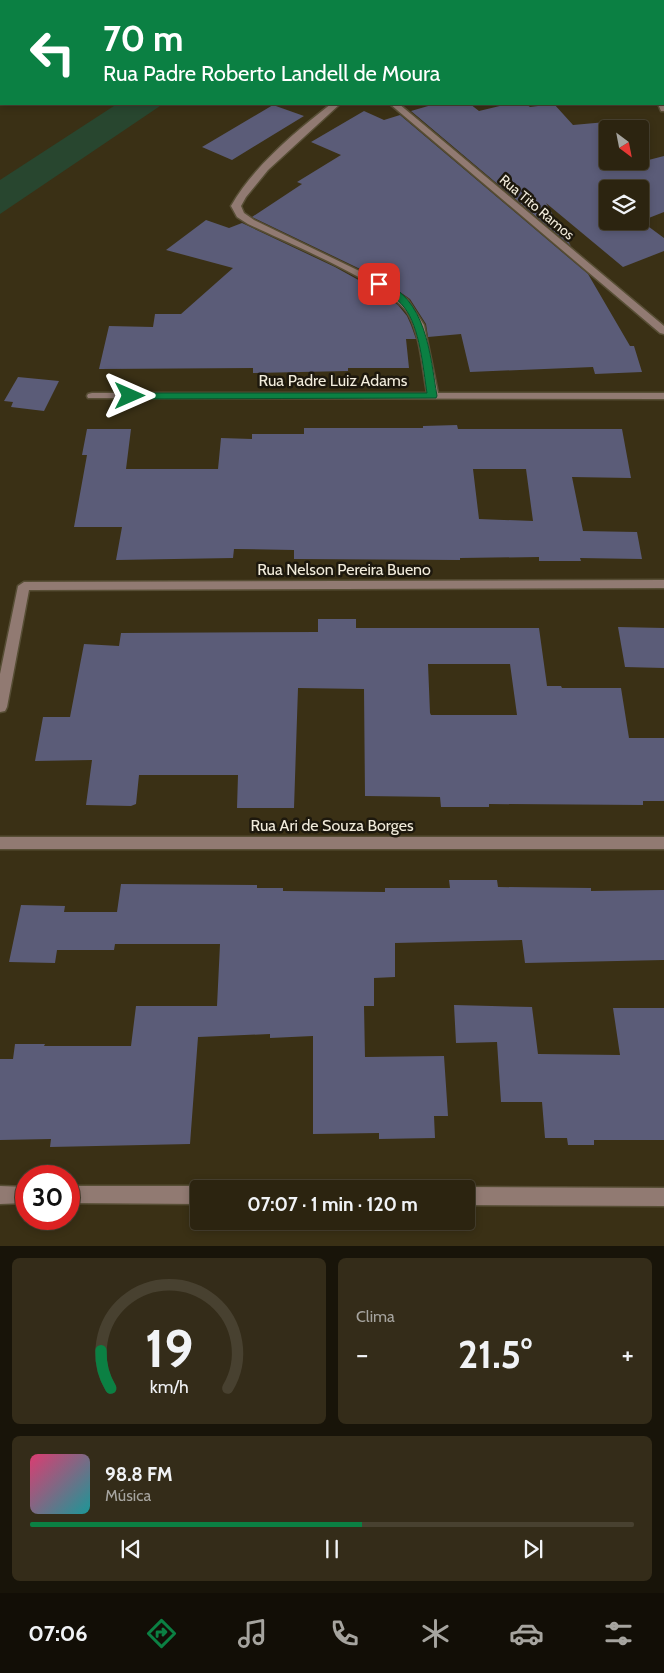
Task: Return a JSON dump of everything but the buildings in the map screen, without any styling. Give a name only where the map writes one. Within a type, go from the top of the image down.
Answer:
[{"type":"street","points":[[335,105],[312,123],[245,190],[236,206],[240,215],[251,222],[379,284],[408,305],[422,338],[433,396]]},
{"type":"street","name":"Rua Tito Ramos","points":[[395,105],[664,331]]},
{"type":"street","name":"Rua Padre Luiz Adams","points":[[92,396],[664,396]]},
{"type":"street","name":"Rua Nelson Pereira Bueno","points":[[0,707],[24,586],[664,584]]},
{"type":"street","name":"Rua Ari de Souza Borges","points":[[0,843],[664,843]]},
{"type":"street","points":[[0,1195],[15,1195]]},
{"type":"street","points":[[80,1195],[190,1195]]},
{"type":"street","points":[[475,1196],[664,1197]]},
{"type":"green space","points":[[115,105],[162,105],[0,214],[0,180]]},
{"type":"route","points":[[130,396],[433,396],[422,338],[415,318],[408,305],[379,284]]}]
